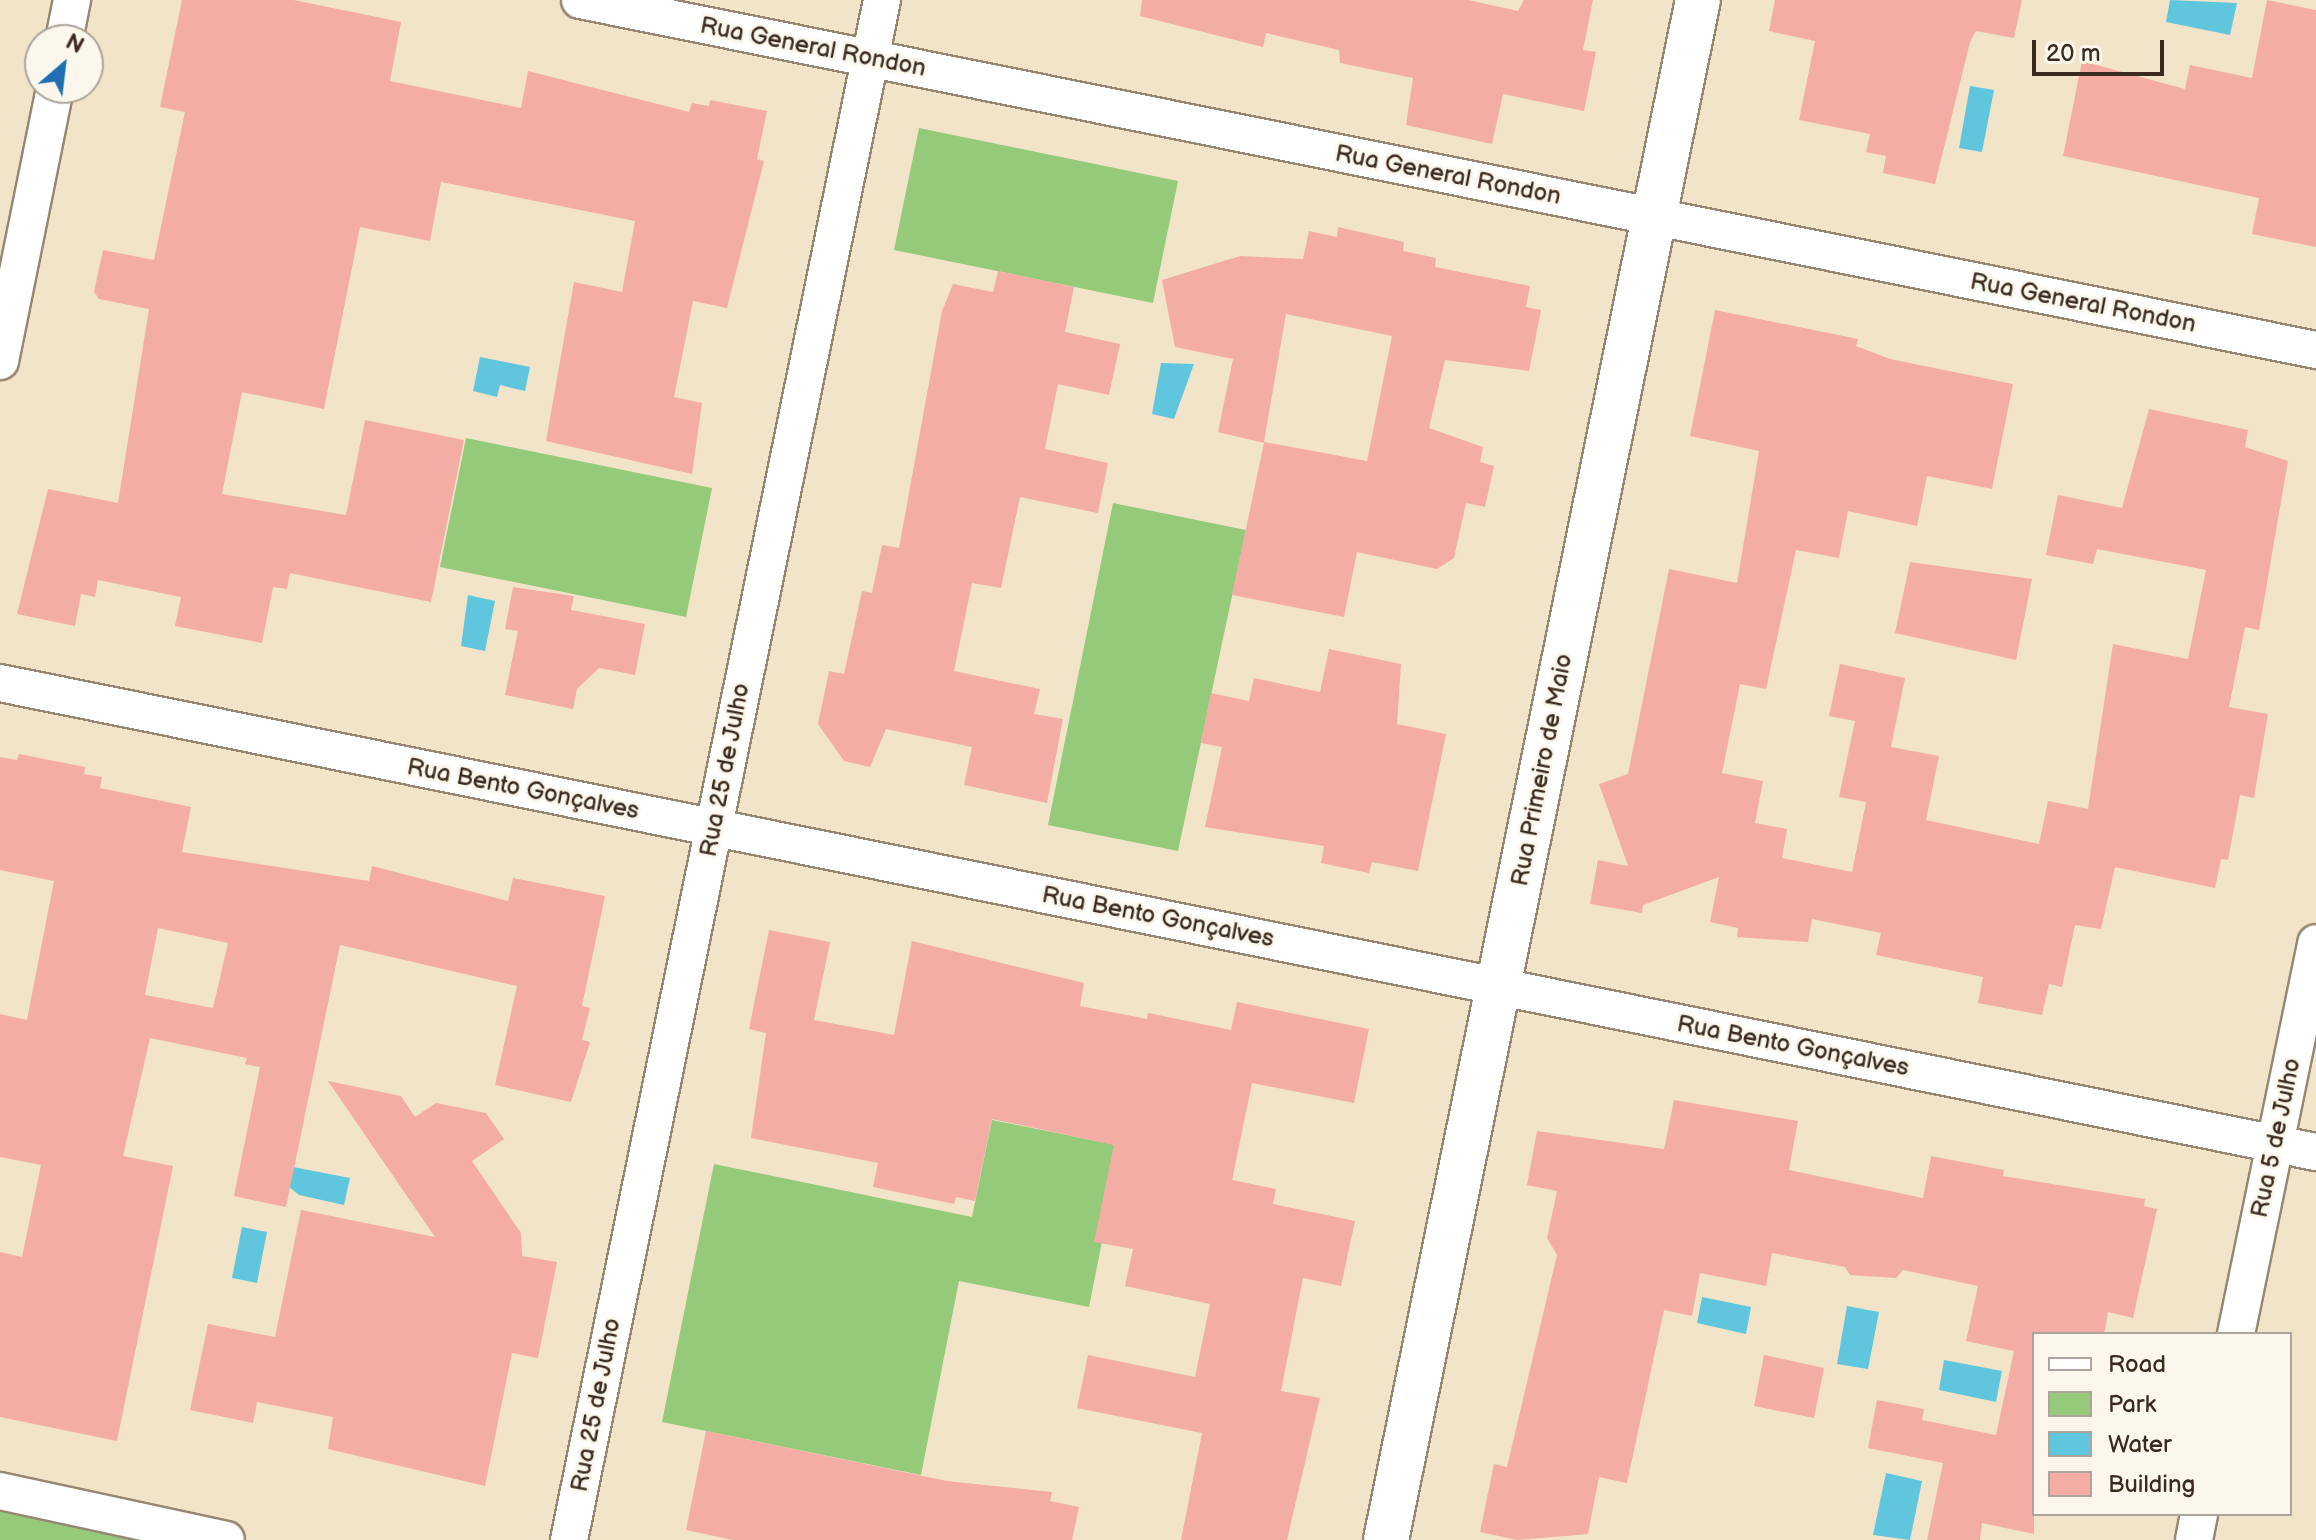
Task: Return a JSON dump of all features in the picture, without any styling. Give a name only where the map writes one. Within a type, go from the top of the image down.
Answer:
[{"type":"street","points":[[67,24],[72,0]]},
{"type":"street","name":"Rua General Rondon","points":[[580,0],[2316,350]]},
{"type":"street","name":"Rua 25 de Julho","points":[[569,1540],[882,0]]},
{"type":"street","name":"Rua Primeiro de Maio","points":[[1386,1540],[1698,0]]},
{"type":"street","points":[[0,361],[52,104]]},
{"type":"street","name":"Rua Bento Gonçalves","points":[[0,683],[2316,1152]]},
{"type":"street","name":"Rua 5 de Julho","points":[[2236,1332],[2316,943]]},
{"type":"street","points":[[0,1491],[226,1540]]},
{"type":"street","points":[[2194,1540],[2199,1516]]},
{"type":"green space","points":[[919,128],[1178,181],[1153,303],[894,250]]},
{"type":"green space","points":[[466,438],[712,488],[686,617],[440,567]]},
{"type":"green space","points":[[1113,503],[1246,530],[1178,851],[1048,825]]},
{"type":"green space","points":[[992,1120],[1121,1146],[1089,1307],[959,1281],[921,1475],[662,1422],[714,1164],[972,1217]]},
{"type":"green space","points":[[0,1491],[226,1540],[0,1540]]},
{"type":"water","points":[[2170,0],[2237,3],[2230,35],[2166,22]]},
{"type":"water","points":[[1970,86],[1994,90],[1982,152],[1959,148]]},
{"type":"water","points":[[480,357],[530,367],[525,391],[500,385],[497,397],[473,391]]},
{"type":"water","points":[[1161,363],[1194,364],[1174,419],[1152,414]]},
{"type":"water","points":[[468,595],[495,601],[485,651],[461,646]]},
{"type":"water","points":[[293,1167],[350,1178],[344,1205],[299,1195],[289,1187]]},
{"type":"water","points":[[242,1227],[267,1232],[257,1283],[232,1278]]},
{"type":"water","points":[[1702,1297],[1751,1307],[1746,1334],[1697,1323]]},
{"type":"water","points":[[1847,1306],[1879,1312],[1868,1369],[1837,1364]]},
{"type":"water","points":[[1944,1360],[2002,1371],[1996,1402],[1939,1390]]},
{"type":"water","points":[[1886,1473],[1922,1481],[1910,1540],[1873,1535]]},
{"type":"building","points":[[182,0],[294,0],[401,22],[390,81],[521,108],[528,71],[689,112],[692,103],[709,106],[710,100],[767,111],[757,159],[764,161],[727,308],[693,301],[674,397],[702,403],[692,474],[546,441],[574,282],[622,292],[635,221],[441,182],[430,241],[360,227],[324,409],[242,392],[222,494],[346,515],[365,420],[464,440],[431,602],[290,573],[287,589],[273,587],[262,643],[175,626],[181,597],[98,580],[95,597],[81,594],[75,626],[17,614],[48,489],[118,503],[149,309],[99,299],[94,292],[103,250],[154,260],[185,112],[160,107]]},
{"type":"building","points":[[1142,0],[1468,0],[1518,11],[1524,0],[1593,0],[1583,50],[1596,52],[1584,111],[1503,94],[1492,144],[1406,125],[1413,78],[1340,63],[1339,50],[1266,33],[1263,47],[1140,16]]},
{"type":"building","points":[[1775,0],[2022,0],[2014,38],[1976,31],[1970,42],[1935,184],[1883,173],[1886,156],[1866,152],[1870,134],[1799,120],[1815,41],[1769,31]]},
{"type":"building","points":[[2267,0],[2316,10],[2316,247],[2252,234],[2259,198],[2063,156],[2082,61],[2185,89],[2190,65],[2252,78]]},
{"type":"building","points":[[1338,227],[1404,242],[1403,251],[1436,258],[1435,267],[1530,286],[1526,307],[1541,310],[1529,371],[1445,360],[1429,428],[1483,447],[1480,462],[1494,466],[1485,507],[1466,503],[1454,558],[1437,569],[1357,552],[1344,617],[1232,595],[1264,443],[1218,432],[1233,359],[1175,347],[1162,280],[1240,256],[1303,259],[1309,231],[1337,237]],"holes":[[[1286,314],[1392,336],[1367,461],[1264,442]]]},
{"type":"building","points":[[998,271],[1074,287],[1065,332],[1120,344],[1109,395],[1058,384],[1045,449],[1108,463],[1098,513],[1020,497],[1001,588],[972,583],[954,671],[1040,689],[1034,714],[1063,719],[1047,803],[964,785],[972,747],[886,729],[870,767],[844,761],[818,724],[829,671],[844,674],[862,591],[872,593],[882,545],[899,548],[942,311],[953,284],[993,292]]},
{"type":"building","points":[[1715,310],[1858,339],[1856,346],[1890,359],[2013,384],[1992,489],[1927,476],[1917,526],[1848,511],[1839,558],[1796,550],[1766,689],[1740,684],[1722,773],[1763,781],[1755,823],[1787,829],[1782,858],[1852,872],[1866,802],[1839,797],[1855,721],[1829,716],[1840,664],[1905,678],[1891,747],[1939,756],[1926,820],[2039,844],[2048,801],[2088,809],[2113,644],[2188,659],[2206,570],[2097,549],[2093,564],[2046,555],[2058,495],[2122,508],[2149,409],[2248,430],[2245,447],[2288,461],[2259,630],[2245,627],[2229,707],[2268,714],[2254,798],[2240,795],[2228,860],[2221,859],[2215,888],[2115,867],[2101,929],[2075,925],[2062,987],[2049,984],[2042,1015],[1978,1003],[1983,977],[1876,955],[1881,933],[1812,919],[1808,942],[1737,937],[1738,928],[1710,922],[1719,877],[1643,905],[1642,913],[1590,904],[1598,860],[1628,866],[1599,784],[1628,774],[1669,569],[1737,583],[1759,451],[1690,436]]},
{"type":"building","points":[[1910,562],[2032,579],[2016,660],[1895,633]]},
{"type":"building","points":[[513,587],[574,596],[571,610],[645,624],[635,675],[599,668],[577,689],[573,709],[505,695],[518,631],[505,629]]},
{"type":"building","points":[[1329,649],[1401,664],[1397,724],[1446,734],[1418,871],[1372,862],[1369,873],[1321,863],[1324,846],[1205,827],[1222,747],[1201,743],[1211,693],[1249,701],[1254,678],[1320,692]]},
{"type":"building","points":[[19,754],[85,767],[84,774],[102,777],[100,788],[191,807],[182,852],[369,881],[372,866],[508,901],[513,878],[605,896],[582,1006],[590,1008],[582,1040],[590,1042],[571,1102],[495,1085],[517,986],[340,945],[286,1207],[234,1196],[260,1067],[245,1064],[247,1058],[150,1038],[123,1156],[173,1166],[117,1441],[0,1417],[0,1252],[22,1257],[41,1165],[0,1157],[0,1014],[27,1020],[54,881],[0,870],[0,757],[17,760]],"holes":[[[158,928],[228,943],[213,1008],[145,995]]]},
{"type":"building","points":[[769,930],[830,942],[814,1020],[894,1035],[912,941],[1084,983],[1080,1006],[1147,1019],[1148,1013],[1231,1030],[1237,1002],[1369,1029],[1354,1103],[1252,1083],[1232,1180],[1276,1189],[1273,1204],[1355,1221],[1341,1286],[1303,1278],[1281,1391],[1320,1398],[1287,1540],[1181,1540],[1202,1433],[1077,1408],[1088,1355],[1195,1377],[1210,1304],[1125,1286],[1133,1249],[1094,1242],[1114,1145],[992,1119],[975,1201],[956,1197],[954,1204],[873,1187],[878,1163],[751,1138],[766,1033],[749,1029]]},
{"type":"building","points":[[328,1081],[401,1096],[415,1117],[436,1103],[486,1113],[504,1139],[472,1161],[521,1233],[522,1256],[557,1262],[538,1358],[512,1353],[485,1486],[328,1449],[333,1417],[257,1402],[253,1423],[190,1410],[208,1324],[275,1337],[301,1210],[435,1237]]},
{"type":"building","points":[[1674,1100],[1798,1121],[1789,1170],[1923,1198],[1931,1156],[2004,1170],[2003,1176],[2145,1199],[2144,1206],[2157,1209],[2133,1318],[2108,1312],[2104,1332],[2032,1332],[2034,1534],[1982,1523],[1980,1540],[1927,1540],[1943,1463],[1868,1448],[1877,1400],[1924,1409],[1922,1420],[1996,1435],[2014,1351],[1966,1341],[1978,1286],[1903,1270],[1896,1278],[1850,1275],[1845,1267],[1772,1253],[1766,1286],[1700,1273],[1692,1316],[1664,1310],[1627,1483],[1599,1477],[1588,1534],[1517,1540],[1480,1532],[1494,1464],[1507,1467],[1557,1255],[1547,1238],[1557,1191],[1527,1185],[1537,1131],[1664,1149]]},
{"type":"building","points":[[1764,1355],[1824,1368],[1814,1418],[1754,1406]]},
{"type":"building","points":[[706,1431],[947,1481],[1052,1492],[1050,1501],[1079,1507],[1072,1540],[733,1540],[686,1530]]}]
